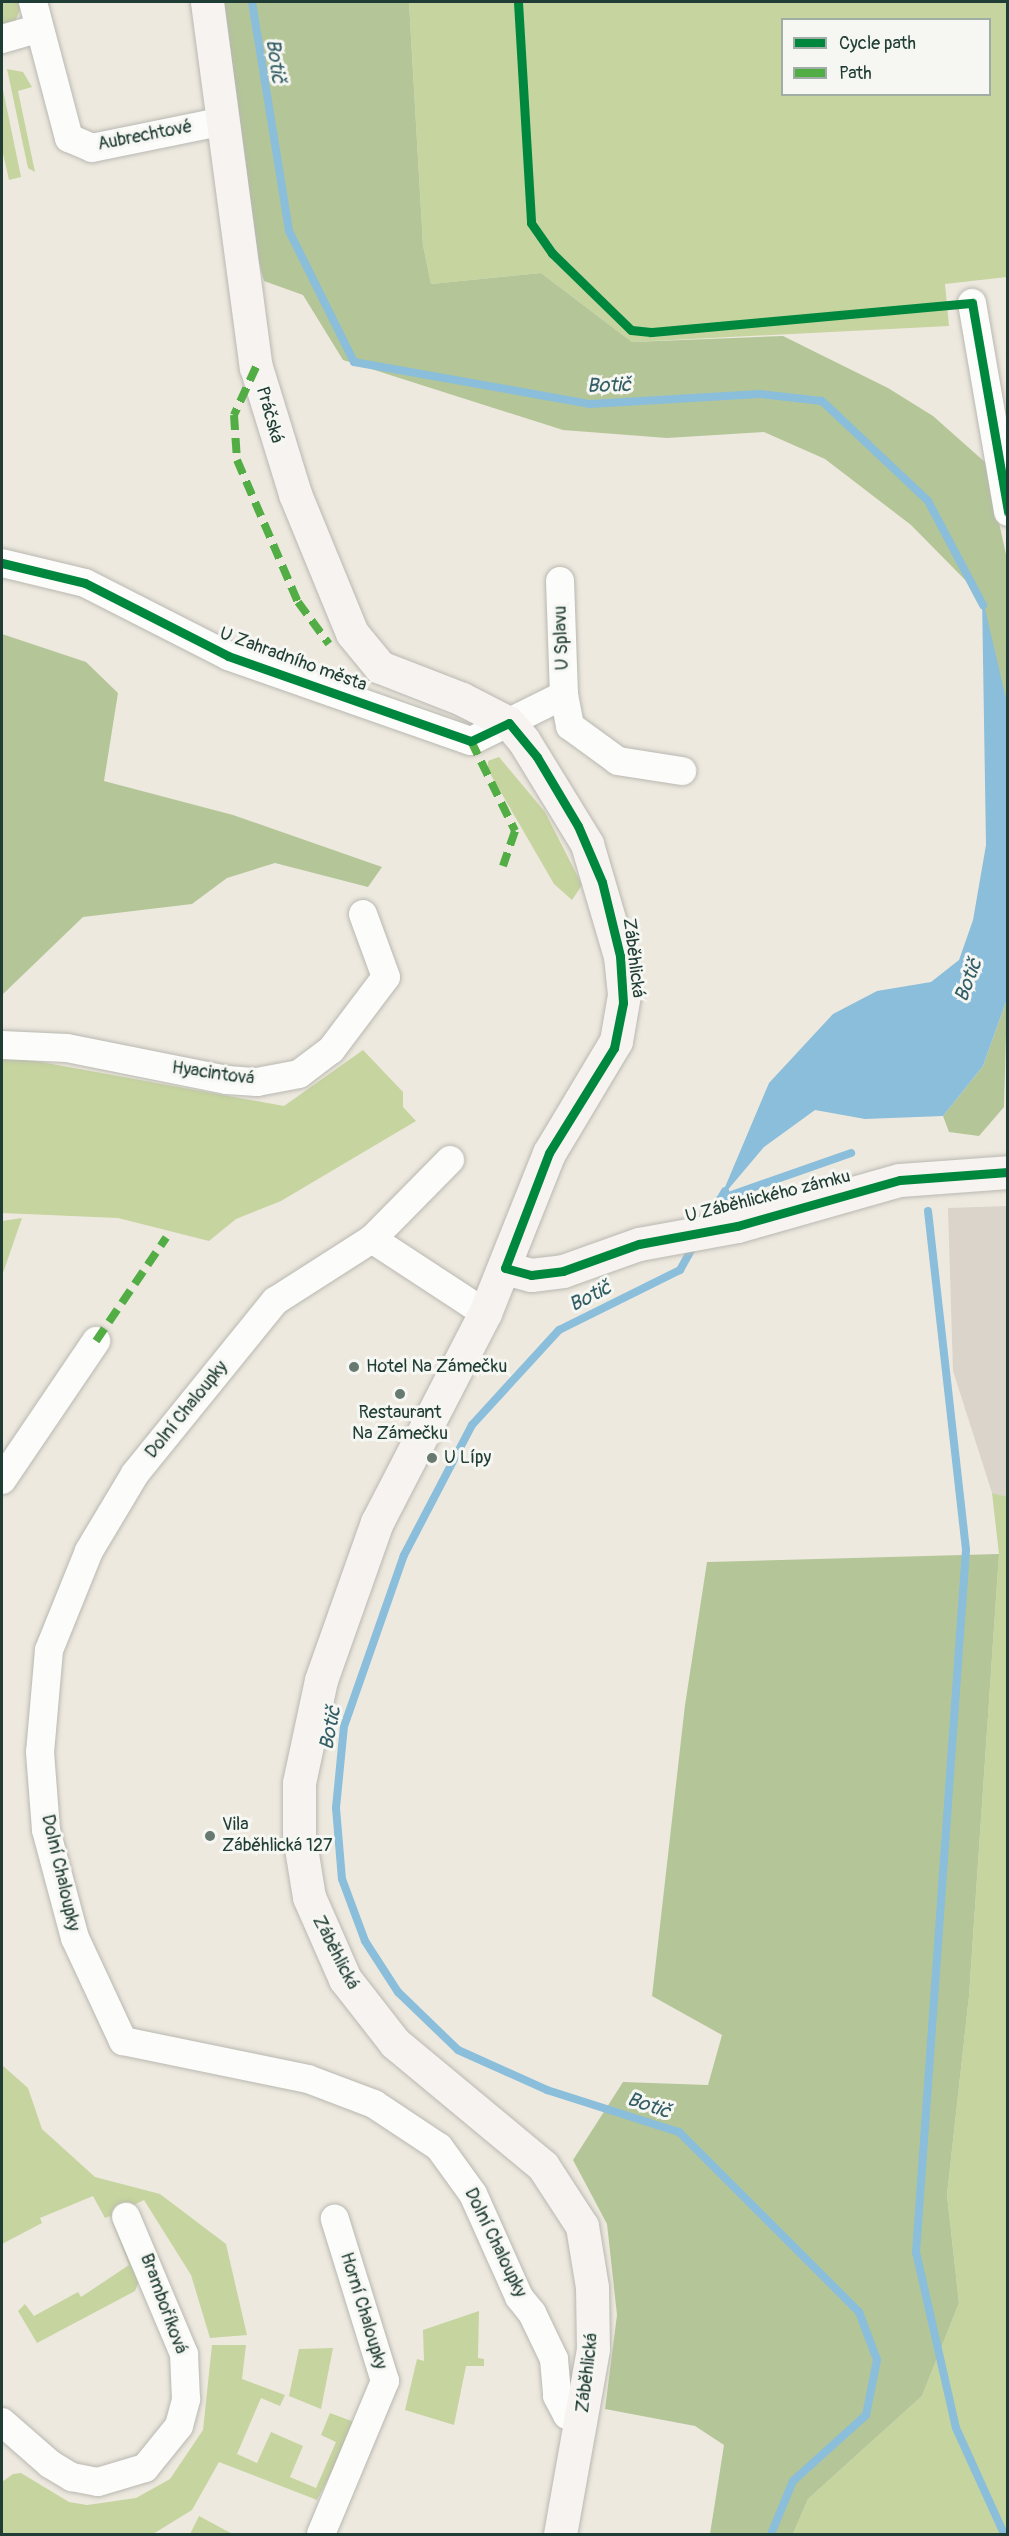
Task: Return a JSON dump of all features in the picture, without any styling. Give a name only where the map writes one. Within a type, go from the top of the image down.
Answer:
[{"type":"street","name":"Aubrechtové","points":[[33,2],[38,29],[69,138],[92,148],[220,122]]},
{"type":"street","name":"Práčská","points":[[207,2],[220,122],[261,390],[295,494],[352,633],[380,667],[509,723]]},
{"type":"street","points":[[2,39],[38,29]]},
{"type":"street","points":[[972,303],[1008,512]]},
{"type":"street","name":"U Zahradního města","points":[[2,562],[84,583],[228,656],[471,741],[509,723]]},
{"type":"street","name":"U Splavu","points":[[560,581],[564,695],[570,726],[618,761],[682,771]]},
{"type":"street","name":"U Splavu","points":[[509,723],[564,695]]},
{"type":"street","name":"Záběhlická","points":[[509,723],[555,786],[596,865],[614,926],[624,995],[614,1048],[549,1153],[505,1268],[485,1313],[377,1522],[349,1594],[306,1738],[299,1836],[315,1916],[359,1999],[395,2043],[543,2166],[577,2212],[586,2242],[594,2310],[582,2418],[560,2535]]},
{"type":"street","name":"Hyacintová","points":[[2,1045],[67,1048],[227,1080],[257,1082],[299,1074],[331,1050],[386,977],[363,914]]},
{"type":"street","name":"Dolní Chaloupky","points":[[450,1160],[372,1239],[274,1301],[135,1474],[89,1551],[49,1650],[40,1752],[46,1830],[75,1938],[123,2041],[308,2079],[374,2104],[439,2147],[473,2194],[519,2297],[532,2313],[554,2359],[557,2396],[567,2415],[582,2418]]},
{"type":"street","name":"U Záběhlického zámku","points":[[505,1268],[531,1275],[563,1271],[639,1244],[736,1226],[900,1180],[1006,1168]]},
{"type":"street","points":[[372,1239],[485,1313]]},
{"type":"street","points":[[2,1480],[96,1341]]},
{"type":"street","name":"Bramboříková","points":[[2,2422],[50,2464],[72,2477],[98,2482],[145,2468],[179,2426],[186,2399],[184,2354],[126,2217]]},
{"type":"street","name":"Horní Chaloupky","points":[[321,2535],[385,2381],[335,2219]]},
{"type":"shaded area","points":[[1007,1206],[1007,1497],[992,1493],[953,1371],[948,1208]]},
{"type":"green space","points":[[2,2],[23,2],[15,22],[2,29]]},
{"type":"green space","points":[[221,2],[409,2],[423,245],[431,284],[541,273],[632,342],[783,336],[888,388],[933,416],[986,463],[1007,559],[1007,707],[981,596],[911,525],[825,459],[764,432],[667,438],[563,430],[343,360],[303,295],[264,281],[246,216]]},
{"type":"green space","points":[[409,2],[1007,2],[1007,277],[945,284],[949,326],[632,342],[541,273],[431,284],[423,245]]},
{"type":"green space","points":[[7,69],[23,72],[32,87],[18,91],[35,172],[28,168]]},
{"type":"green space","points":[[2,85],[21,177],[9,180],[2,149]]},
{"type":"green space","points":[[2,634],[86,662],[118,693],[104,781],[233,815],[382,867],[368,887],[275,863],[227,878],[192,904],[83,917],[2,995]]},
{"type":"green space","points":[[499,757],[545,812],[582,885],[572,900],[554,884],[488,770],[488,761]]},
{"type":"green space","points":[[1007,999],[1004,1107],[979,1136],[949,1132],[943,1116],[983,1066]]},
{"type":"green space","points":[[363,1050],[403,1092],[403,1107],[416,1121],[281,1201],[236,1219],[209,1241],[118,1218],[2,1213],[2,1055],[284,1106]]},
{"type":"green space","points":[[22,1218],[4,1270],[2,1274],[2,1221]]},
{"type":"green space","points":[[992,1493],[1008,1497],[1007,2534],[793,2534],[808,2499],[922,2396],[959,2303],[947,2195],[969,1996],[999,1554]]},
{"type":"green space","points":[[999,1554],[969,1996],[947,2195],[959,2303],[922,2396],[808,2499],[793,2534],[710,2534],[724,2445],[695,2426],[605,2409],[617,2315],[607,2224],[573,2160],[623,2082],[708,2085],[722,2035],[652,1996],[685,1705],[707,1562]]},
{"type":"green space","points":[[2,2065],[28,2088],[42,2129],[95,2177],[160,2194],[226,2244],[247,2335],[210,2338],[191,2275],[144,2200],[118,2213],[140,2279],[135,2291],[37,2343],[18,2311],[25,2304],[34,2316],[78,2292],[81,2297],[129,2265],[110,2216],[105,2218],[93,2196],[40,2218],[42,2223],[2,2244]]},
{"type":"green space","points":[[479,2311],[478,2358],[484,2359],[484,2366],[466,2366],[454,2425],[405,2410],[417,2359],[424,2361],[423,2330]]},
{"type":"green space","points":[[212,2345],[246,2345],[242,2379],[285,2395],[280,2406],[261,2398],[237,2454],[257,2463],[271,2432],[303,2446],[290,2477],[316,2488],[336,2442],[321,2435],[330,2413],[357,2423],[317,2500],[219,2462],[192,2510],[153,2534],[2,2534],[2,2482],[13,2474],[21,2473],[69,2502],[87,2505],[136,2498],[170,2479],[203,2430]]},
{"type":"green space","points":[[333,2348],[321,2409],[289,2396],[299,2349]]},
{"type":"green space","points":[[199,2516],[225,2530],[233,2534],[190,2534]]},
{"type":"water","points":[[982,596],[1008,707],[1007,999],[983,1066],[943,1116],[865,1119],[815,1110],[764,1147],[720,1199],[769,1083],[833,1014],[877,991],[931,982],[959,960],[973,920],[986,845]]},
{"type":"waterway","name":"Botič","points":[[252,2],[289,231],[354,362],[590,404],[760,394],[822,401],[928,501],[983,605]]},
{"type":"waterway","points":[[720,1199],[851,1153]]},
{"type":"waterway","name":"Botič","points":[[706,1224],[725,1191]]},
{"type":"waterway","points":[[928,1211],[966,1550],[916,2252],[956,2428],[1004,2534]]},
{"type":"waterway","name":"Botič","points":[[695,1243],[680,1270],[559,1330],[472,1425],[404,1555],[344,1726],[336,1808],[342,1879],[365,1941],[398,1992],[458,2050],[547,2090],[679,2132],[859,2312],[877,2360],[866,2415],[793,2481],[771,2534]]},
{"type":"marked path","points":[[256,367],[234,415],[237,460],[298,602],[329,644]]},
{"type":"marked path","points":[[471,741],[515,831],[503,866]]},
{"type":"marked path","points":[[96,1341],[166,1238]]},
{"type":"cycle path","points":[[518,2],[531,223],[552,253],[631,330],[651,332],[972,303],[1008,512]]},
{"type":"cycle path","points":[[2,563],[85,583],[228,656],[471,741],[509,723],[537,757],[578,826],[602,882],[620,956],[623,1003],[614,1048],[549,1153],[505,1268],[531,1275],[563,1271],[639,1244],[737,1226],[900,1180],[1008,1172]]},
{"type":"place","name":"Hotel Na Zámečku","points":[[354,1367]]},
{"type":"place","name":"Restaurant Na Zámečku","points":[[400,1394]]},
{"type":"place","name":"U Lípy","points":[[432,1458]]},
{"type":"place","name":"Vila Záběhlická 127","points":[[210,1836]]}]
